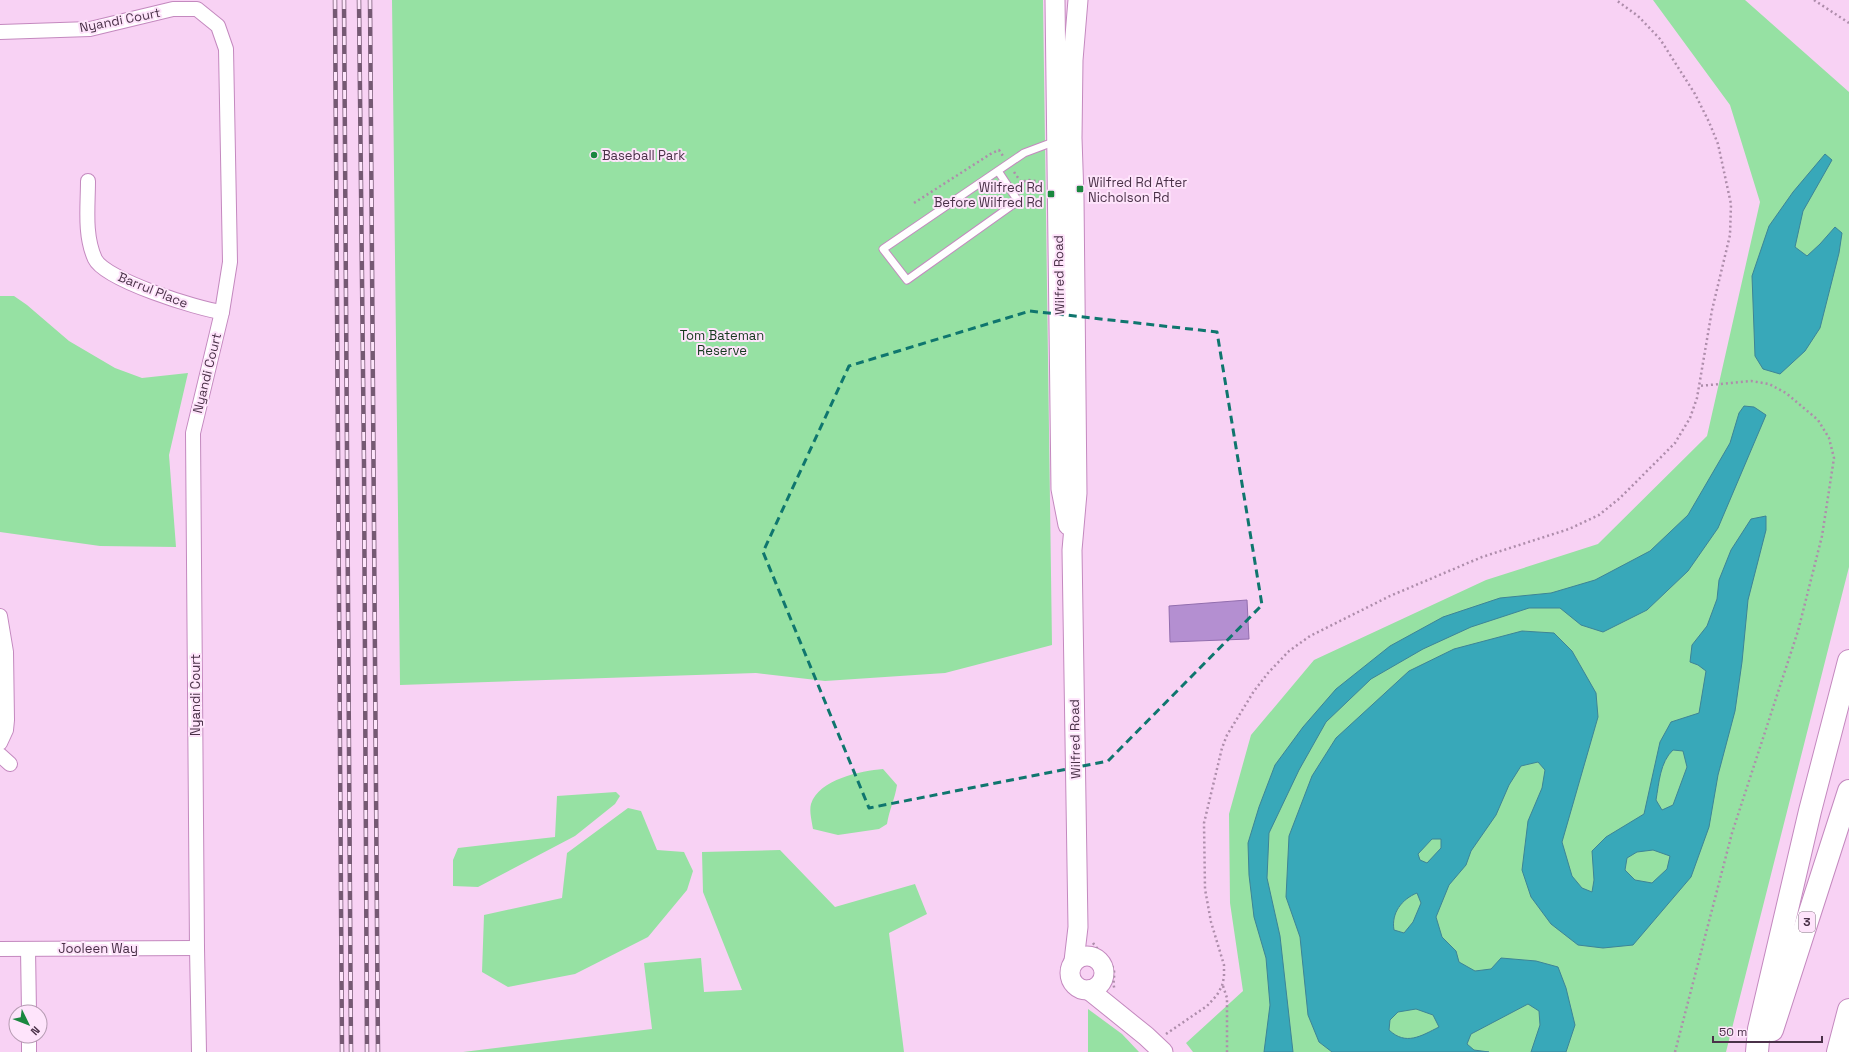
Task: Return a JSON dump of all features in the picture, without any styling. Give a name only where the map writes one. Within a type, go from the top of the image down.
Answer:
[{"type":"highway","points":[[1757,1052],[1758,1029],[1810,811],[1849,661]]},
{"type":"highway","name":"3","points":[[1764,1052],[1849,791]]},
{"type":"highway","points":[[1838,1052],[1849,1010]]},
{"type":"main road","name":"Wilfred Road","points":[[1054,0],[1064,139],[1074,197],[1077,493],[1072,550],[1078,927],[1082,958]]},
{"type":"main road","name":"Wilfred Road","points":[[1064,139],[1078,0]]},
{"type":"main road","points":[[1082,958],[1096,958],[1103,966],[1104,972],[1095,987],[1080,989],[1072,982],[1069,972],[1082,958]]},
{"type":"main road","points":[[1095,987],[1116,1011],[1146,1036],[1164,1043]]},
{"type":"street","name":"Nyandi Court","points":[[0,32],[90,29],[173,10],[197,9],[218,26],[226,49],[230,254],[222,312],[193,433],[199,1052]]},
{"type":"street","name":"Barrul Place","points":[[88,181],[88,238],[96,261],[115,276],[194,307],[222,312]]},
{"type":"street","points":[[0,616],[6,652],[7,720],[6,730],[0,743]]},
{"type":"street","name":"Jooleen Way","points":[[0,949],[197,948]]},
{"type":"street","points":[[28,949],[29,1004]]},
{"type":"lane","points":[[998,171],[1018,201],[906,280],[883,249],[1024,153],[1064,139]]},
{"type":"path","points":[[1164,1043],[1207,1006],[1217,995],[1222,986],[1224,965],[1211,922],[1205,889],[1204,824],[1222,748],[1227,735],[1254,691],[1268,673],[1289,651],[1310,636],[1390,596],[1482,557],[1570,529],[1599,515],[1616,502],[1675,443],[1690,418],[1699,386],[1712,310],[1730,235],[1730,204],[1722,161],[1709,122],[1673,59],[1649,26],[1616,0]]},
{"type":"path","points":[[1814,0],[1849,23]]},
{"type":"path","points":[[914,203],[992,153],[999,150],[1004,157]]},
{"type":"path","points":[[1013,170],[1022,182],[1030,180],[1044,182]]},
{"type":"path","points":[[1675,1052],[1732,833],[1798,631],[1822,536],[1834,458],[1828,438],[1818,420],[1786,393],[1769,384],[1751,381],[1699,386]]},
{"type":"path","points":[[1222,986],[1227,998],[1227,1052]]},
{"type":"highlighted area","points":[[1030,311],[1217,332],[1262,605],[1108,761],[869,808],[763,552],[849,366]]},
{"type":"green space","name":"Tom Bateman Reserve","points":[[392,0],[1043,0],[1052,645],[945,673],[825,681],[756,673],[400,685]]},
{"type":"green space","points":[[1653,0],[1745,0],[1849,92],[1849,567],[1726,1052],[1193,1052],[1186,1043],[1243,991],[1230,903],[1229,814],[1251,735],[1314,660],[1486,580],[1598,544],[1707,436],[1760,202],[1730,105]]},
{"type":"green space","points":[[0,296],[14,296],[27,305],[69,341],[115,368],[142,378],[188,373],[169,455],[176,547],[100,546],[0,532]]},
{"type":"green space","points":[[883,769],[897,785],[887,824],[879,829],[838,835],[813,829],[810,807],[815,795],[823,788],[831,782],[853,774]]},
{"type":"green space","points":[[616,792],[620,796],[615,804],[575,836],[478,887],[453,886],[453,860],[458,848],[555,837],[557,796]]},
{"type":"green space","points":[[628,808],[641,811],[657,850],[684,852],[693,871],[687,890],[648,937],[575,974],[508,987],[482,972],[484,915],[562,898],[567,853]]},
{"type":"green space","points":[[780,850],[835,907],[915,884],[927,914],[889,933],[904,1052],[463,1052],[652,1029],[644,963],[701,958],[704,992],[742,990],[703,892],[702,852]]},
{"type":"green space","points":[[1088,1009],[1122,1034],[1139,1052],[1088,1052]]},
{"type":"water","points":[[1825,154],[1832,160],[1803,211],[1795,247],[1807,256],[1835,227],[1842,233],[1839,253],[1820,328],[1805,351],[1780,374],[1763,369],[1755,356],[1752,276],[1769,226],[1793,192]]},
{"type":"water","points":[[1744,406],[1754,407],[1766,415],[1718,528],[1688,571],[1647,610],[1603,632],[1581,625],[1560,608],[1529,608],[1471,627],[1423,649],[1371,679],[1326,722],[1299,770],[1269,833],[1267,878],[1280,936],[1293,1052],[1264,1052],[1270,1005],[1266,958],[1254,917],[1249,875],[1248,843],[1259,807],[1275,765],[1303,727],[1336,689],[1390,646],[1443,617],[1500,598],[1551,593],[1595,580],[1650,551],[1688,515],[1730,443],[1739,413]]},
{"type":"water","points":[[1766,516],[1766,530],[1748,600],[1742,662],[1735,711],[1718,775],[1709,827],[1691,877],[1633,945],[1603,948],[1578,945],[1551,924],[1531,897],[1522,870],[1528,821],[1542,788],[1545,770],[1538,762],[1521,766],[1509,785],[1496,815],[1471,851],[1466,865],[1449,885],[1436,917],[1442,937],[1456,951],[1459,962],[1475,971],[1491,969],[1501,958],[1536,961],[1558,967],[1566,988],[1575,1025],[1566,1052],[1531,1052],[1540,1025],[1539,1011],[1528,1004],[1471,1034],[1467,1044],[1474,1050],[1489,1052],[1332,1052],[1319,1042],[1308,1015],[1300,937],[1286,897],[1289,836],[1312,776],[1336,738],[1409,671],[1454,649],[1522,631],[1554,633],[1572,651],[1596,693],[1598,717],[1562,842],[1572,876],[1582,888],[1592,892],[1594,880],[1592,851],[1606,837],[1644,814],[1660,742],[1671,722],[1699,713],[1706,671],[1698,665],[1690,662],[1692,645],[1707,626],[1717,599],[1719,580],[1731,550],[1751,519]],"holes":[[[1673,750],[1683,751],[1687,767],[1673,805],[1662,810],[1656,800],[1661,773],[1665,760]],[[1432,839],[1441,839],[1441,848],[1427,863],[1420,860],[1418,854]],[[1653,850],[1670,856],[1667,869],[1652,883],[1635,880],[1625,870],[1627,858],[1637,852]],[[1417,893],[1421,903],[1413,922],[1404,933],[1394,930],[1394,918],[1399,907],[1407,899]],[[1416,1009],[1433,1015],[1439,1027],[1414,1038],[1401,1038],[1389,1030],[1390,1020],[1398,1012]]]},
{"type":"building","points":[[1247,600],[1249,639],[1170,642],[1169,606]]},
{"type":"railway","points":[[335,0],[342,1052]]},
{"type":"railway","points":[[344,0],[351,1052]]},
{"type":"railway","points":[[359,0],[364,464],[367,1052]]},
{"type":"railway","points":[[370,0],[378,1052]]},
{"type":"place","name":"Baseball Park","points":[[594,155]]},
{"type":"place","name":"Wilfred Rd After Nicholson Rd","points":[[1080,189]]},
{"type":"place","name":"Wilfred Rd Before Wilfred Rd","points":[[1051,194]]}]
